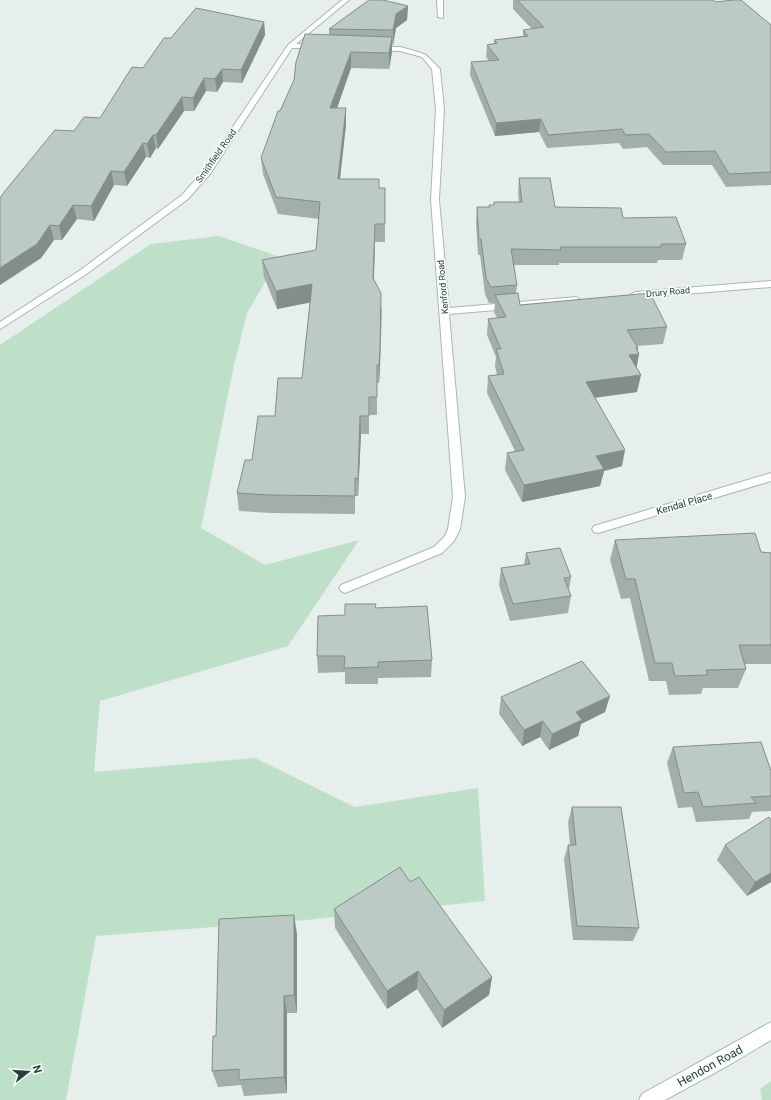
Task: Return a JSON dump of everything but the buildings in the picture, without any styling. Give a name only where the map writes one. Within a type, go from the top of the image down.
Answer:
[{"type":"street","name":"Smithfield Road","points":[[0,326],[82,273],[185,197],[207,172],[290,46],[346,0]]},
{"type":"street","points":[[440,0],[442,17]]},
{"type":"street","points":[[290,46],[329,47]]},
{"type":"street","name":"Kenford Road","points":[[345,588],[438,550],[450,538],[454,529],[459,497],[436,200],[440,109],[436,69],[424,56],[414,52],[400,49],[368,48]]},
{"type":"street","name":"Drury Road","points":[[628,296],[771,284]]},
{"type":"street","points":[[445,311],[588,299]]},
{"type":"street","name":"Kendal Place","points":[[598,529],[771,477]]},
{"type":"street","name":"Hendon Road","points":[[648,1100],[723,1059],[771,1030]]},
{"type":"green space","points":[[219,236],[280,257],[247,313],[234,365],[201,528],[265,565],[359,540],[288,646],[100,701],[94,772],[255,758],[355,807],[478,788],[485,901],[306,920],[96,936],[66,1100],[0,1100],[0,345],[151,244]]},
{"type":"green space","points":[[771,1081],[771,1100],[762,1100],[760,1089]]}]
